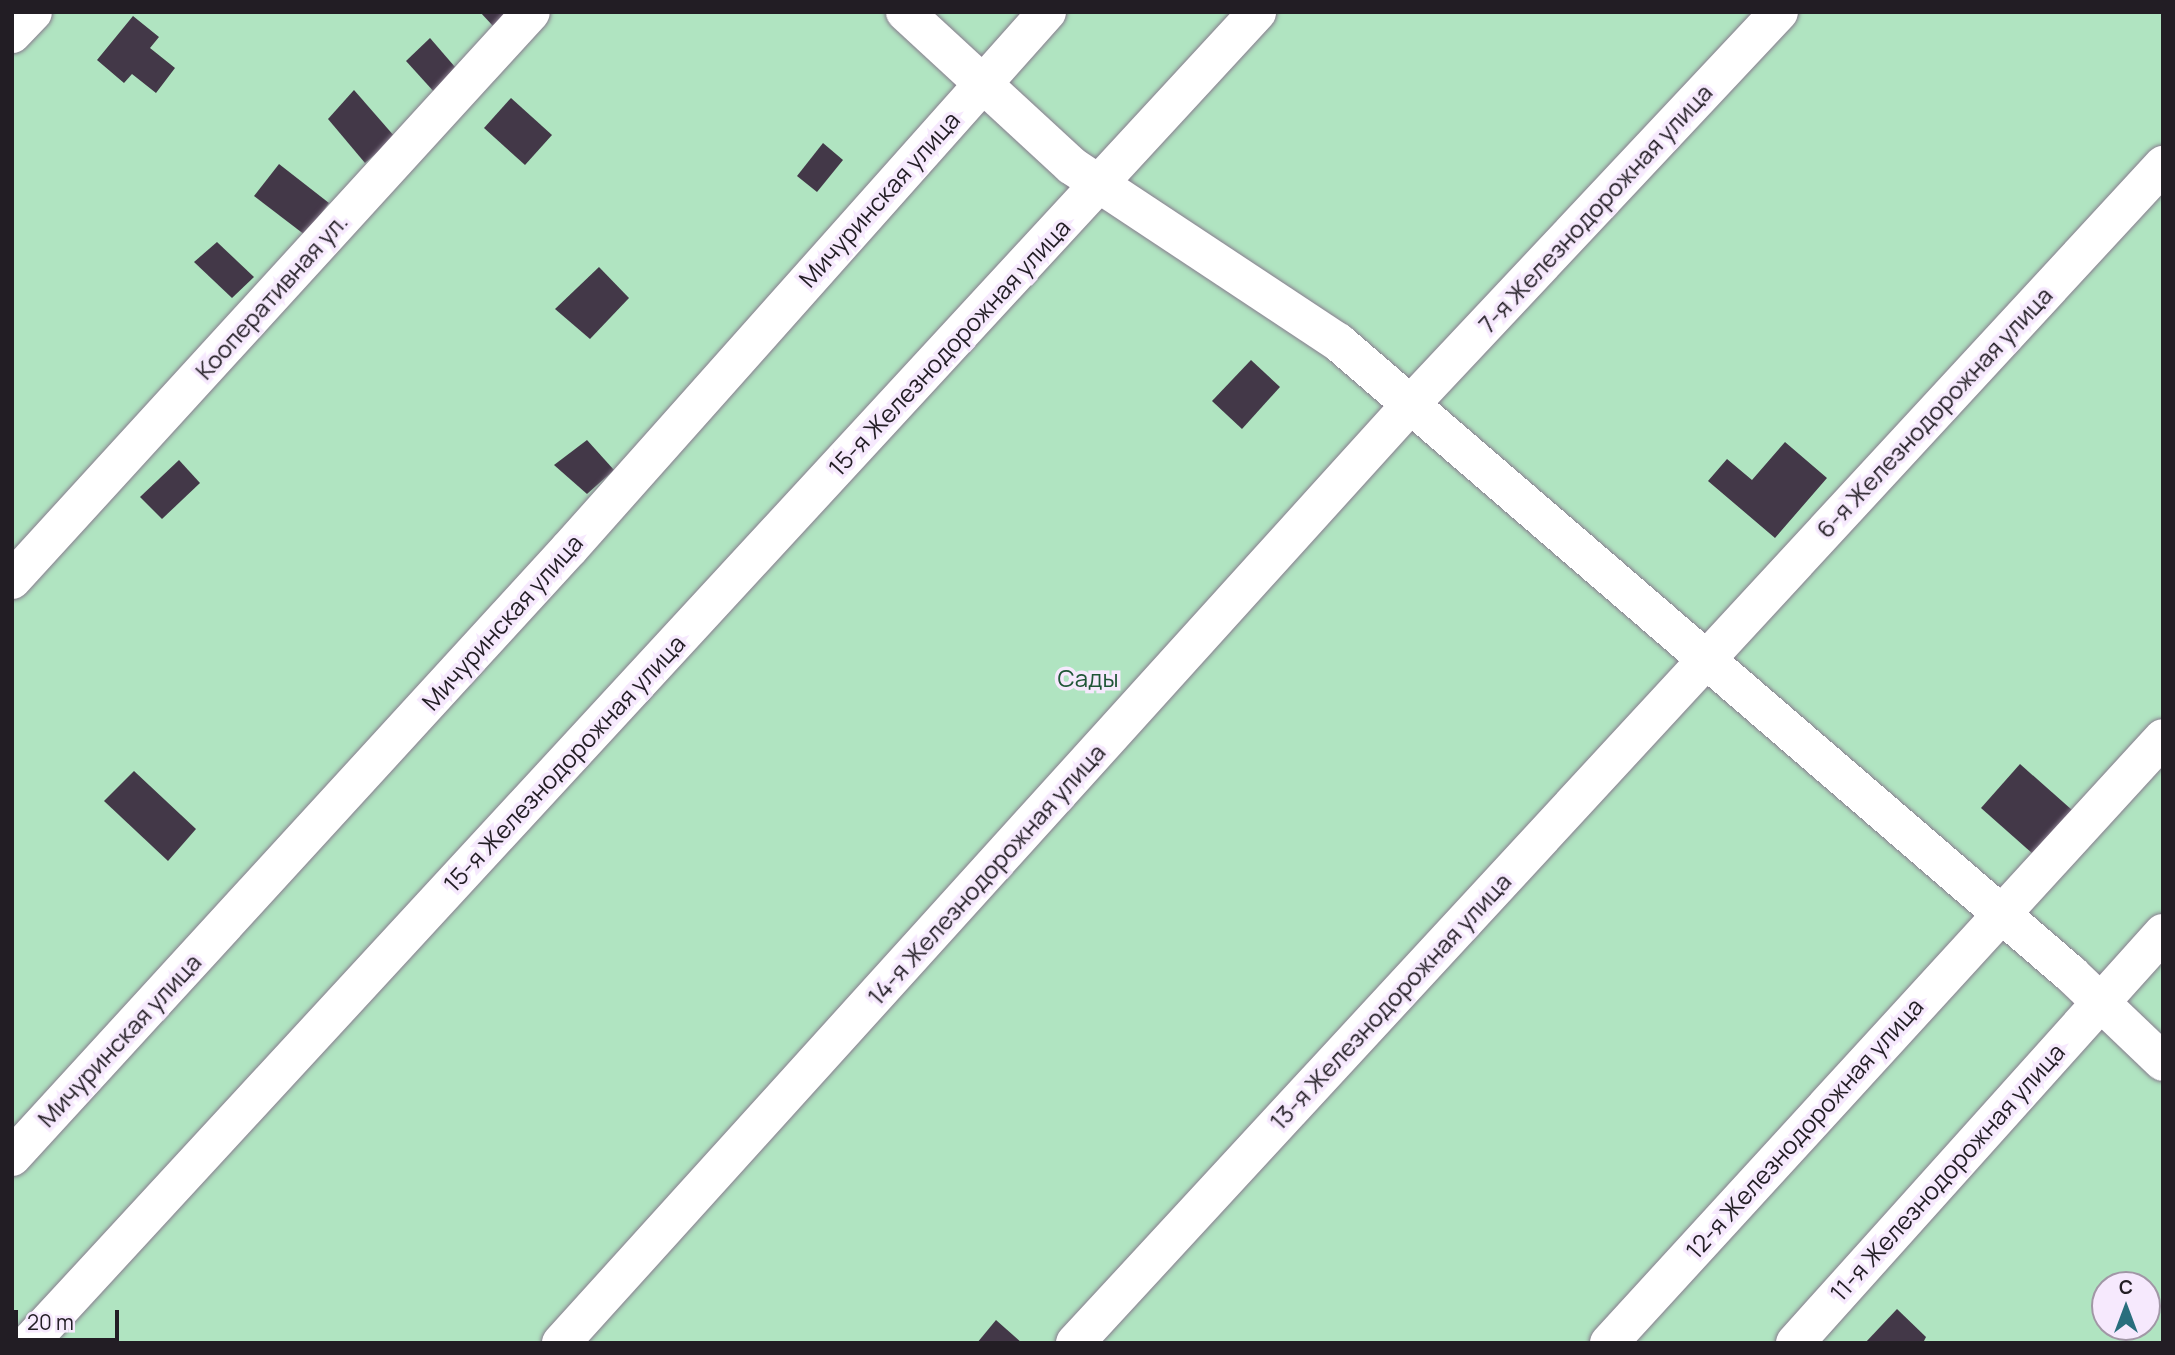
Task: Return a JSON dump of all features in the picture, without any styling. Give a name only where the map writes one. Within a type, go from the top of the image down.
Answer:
[{"type":"street","points":[[12,34],[33,12]]},
{"type":"street","name":"Кооперативная ул.","points":[[12,580],[531,12]]},
{"type":"street","points":[[905,12],[984,80],[1072,166],[1338,342],[1999,913],[2163,1062]]},
{"type":"street","name":"Мичуринская улица","points":[[12,1157],[569,550],[1047,12]]},
{"type":"street","name":"15-я Железнодорожная улица","points":[[29,1343],[1257,12]]},
{"type":"street","name":"7-я Железнодорожная улица","points":[[1410,405],[1779,12]]},
{"type":"street","name":"6-я Железнодорожная улица","points":[[1704,658],[2163,165]]},
{"type":"street","name":"14-я Железнодорожная улица","points":[[561,1343],[1410,405]]},
{"type":"street","name":"13-я Железнодорожная улица","points":[[1075,1343],[1704,658]]},
{"type":"street","name":"12-я Железнодорожная улица","points":[[1609,1343],[1999,913],[2163,738]]},
{"type":"street","name":"11-я Железнодорожная улица","points":[[1795,1343],[2163,933]]},
{"type":"green space","name":"Сады","points":[[12,12],[2163,12],[2163,1343],[12,1343]]},
{"type":"building","points":[[480,12],[507,12],[493,26]]},
{"type":"building","points":[[133,16],[159,37],[150,48],[175,68],[156,93],[132,74],[124,83],[97,60]]},
{"type":"building","points":[[430,38],[455,67],[435,93],[406,61]]},
{"type":"building","points":[[354,90],[395,137],[365,163],[328,119]]},
{"type":"building","points":[[511,98],[552,135],[525,165],[484,128]]},
{"type":"building","points":[[823,143],[843,160],[817,192],[797,176]]},
{"type":"building","points":[[279,164],[329,203],[305,235],[254,196]]},
{"type":"building","points":[[217,242],[254,277],[232,298],[194,262]]},
{"type":"building","points":[[599,267],[629,298],[590,339],[555,309]]},
{"type":"building","points":[[1251,360],[1280,387],[1242,429],[1212,401]]},
{"type":"building","points":[[587,440],[614,470],[587,494],[554,465]]},
{"type":"building","points":[[1785,442],[1827,478],[1775,538],[1708,481],[1727,459],[1752,480]]},
{"type":"building","points":[[179,460],[200,483],[162,519],[140,497]]},
{"type":"building","points":[[2020,764],[2072,810],[2033,854],[1981,808]]},
{"type":"building","points":[[134,771],[196,829],[168,861],[104,801]]},
{"type":"building","points":[[1897,1309],[1926,1337],[1923,1343],[1865,1343]]},
{"type":"building","points":[[996,1320],[1022,1343],[977,1343]]}]
